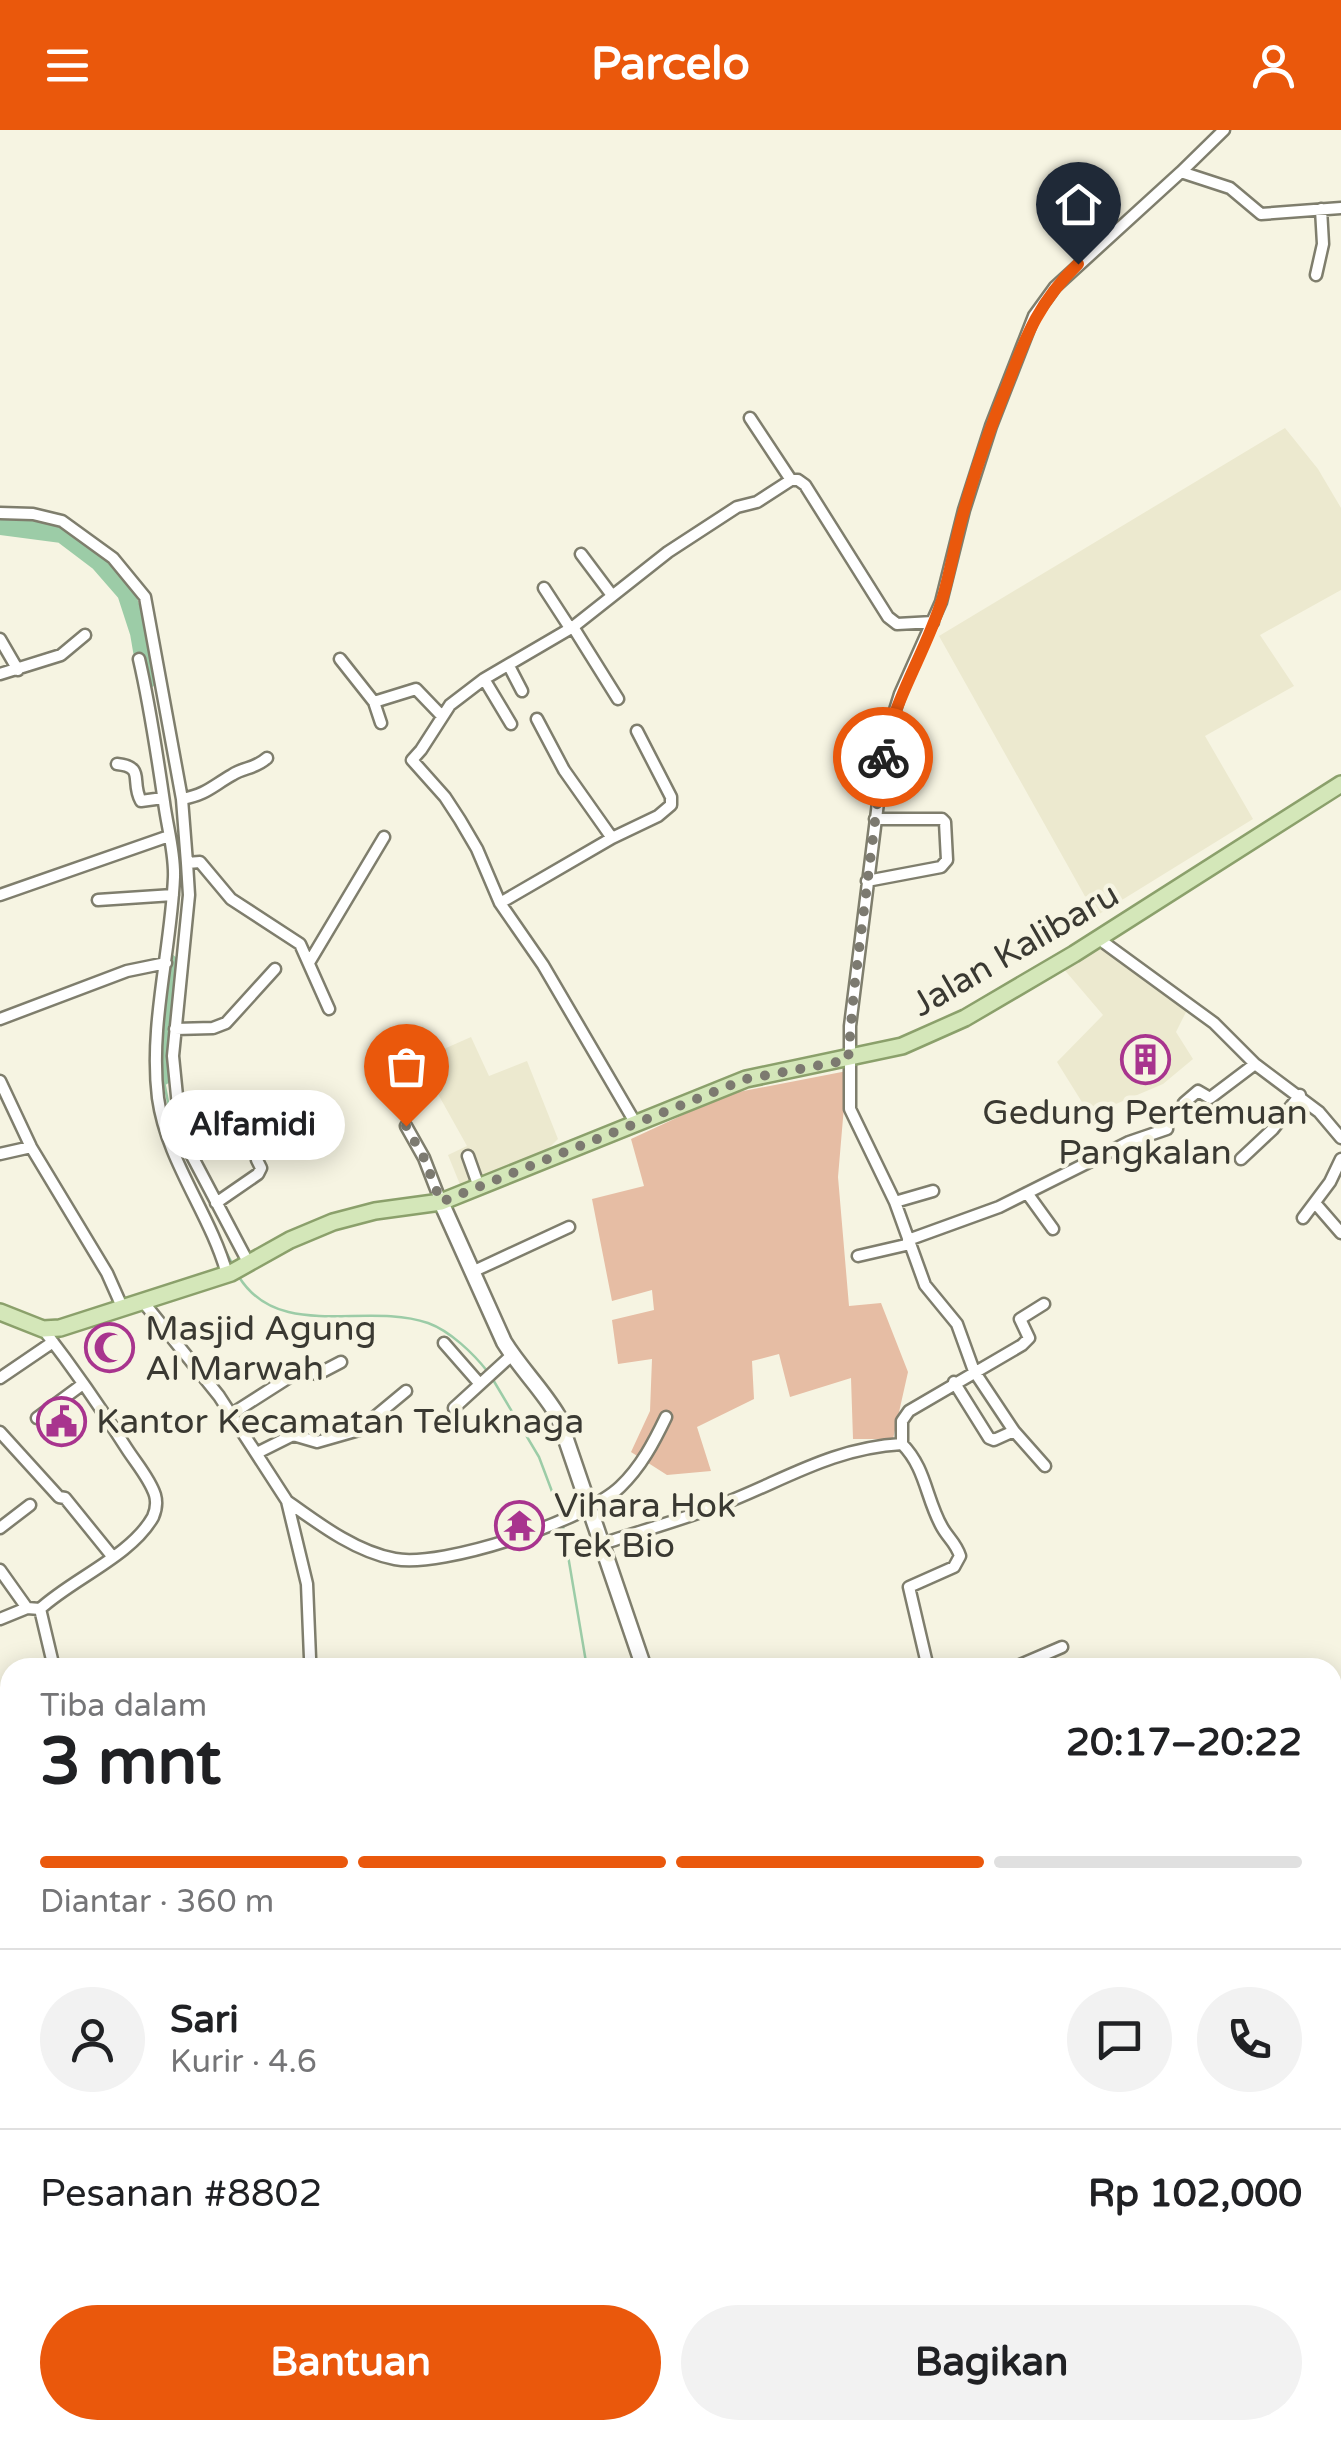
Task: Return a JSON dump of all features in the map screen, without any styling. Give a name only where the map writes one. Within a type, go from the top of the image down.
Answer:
[{"type":"main road","name":"Jalan Kalibaru","points":[[48,1336],[60,1328],[238,1270],[290,1240],[333,1222],[375,1210],[441,1202],[746,1079],[902,1046],[965,1018],[1098,939],[1341,784]]},
{"type":"main road","points":[[0,1312],[48,1336]]},
{"type":"street","points":[[1045,1466],[1014,1430],[974,1370],[957,1324],[924,1286],[894,1202],[854,1120],[848,1060],[874,819],[886,739],[900,694],[933,622],[991,426],[1034,316],[1055,287],[1224,130]]},
{"type":"street","points":[[1181,172],[1230,188],[1261,214],[1341,208]]},
{"type":"street","points":[[1316,276],[1324,244],[1321,209]]},
{"type":"street","points":[[750,418],[790,480]]},
{"type":"street","points":[[636,1124],[542,964],[500,903],[460,820],[412,762],[413,756],[421,750],[441,715],[484,679],[571,627],[611,594],[737,507],[757,502],[790,480],[804,485],[888,616],[898,624],[933,622]]},
{"type":"street","points":[[0,513],[33,514],[62,521],[113,558],[145,597],[182,799],[187,863],[188,895],[174,1029],[174,1079],[192,1156],[216,1203],[238,1270]]},
{"type":"street","points":[[581,554],[611,594]]},
{"type":"street","points":[[544,588],[618,698]]},
{"type":"street","points":[[0,674],[62,656],[85,635]]},
{"type":"street","points":[[0,639],[18,670]]},
{"type":"street","points":[[340,658],[374,702],[380,723]]},
{"type":"street","points":[[139,659],[174,870],[158,1020],[160,1110],[174,1157],[219,1246],[238,1270]]},
{"type":"street","points":[[509,666],[522,691]]},
{"type":"street","points":[[484,679],[510,724]]},
{"type":"street","points":[[374,702],[416,688],[441,715]]},
{"type":"street","points":[[537,719],[564,770],[612,838]]},
{"type":"street","points":[[500,903],[658,816],[672,801],[637,731]]},
{"type":"street","points":[[182,799],[206,794],[234,773],[253,769],[267,758]]},
{"type":"street","points":[[116,764],[134,770],[141,801],[163,798]]},
{"type":"street","points":[[867,881],[941,866],[946,860],[946,822],[942,819],[874,819]]},
{"type":"street","points":[[0,895],[169,836]]},
{"type":"street","points":[[310,961],[384,837]]},
{"type":"street","points":[[187,863],[204,865],[231,899],[300,944],[329,1009]]},
{"type":"street","points":[[98,900],[172,895]]},
{"type":"street","points":[[1098,939],[1214,1023],[1255,1064],[1300,1095],[1341,1138]]},
{"type":"street","points":[[0,1020],[114,976],[166,963]]},
{"type":"street","points":[[174,1029],[213,1028],[226,1023],[275,969]]},
{"type":"street","points":[[1184,1103],[1198,1090],[1210,1098],[1216,1095],[1255,1064]]},
{"type":"street","points":[[0,1082],[31,1147],[107,1273],[123,1308]]},
{"type":"street","points":[[1241,1158],[1273,1129],[1300,1095]]},
{"type":"street","points":[[406,1126],[424,1158],[506,1360],[545,1393],[558,1416],[641,1658]]},
{"type":"street","points":[[858,1256],[909,1242],[999,1207],[1129,1142],[1167,1129]]},
{"type":"street","points":[[0,1154],[31,1147]]},
{"type":"street","points":[[468,1156],[479,1186]]},
{"type":"street","points":[[1303,1218],[1341,1159]]},
{"type":"street","points":[[216,1203],[258,1174],[262,1168],[257,1160]]},
{"type":"street","points":[[894,1202],[933,1191]]},
{"type":"street","points":[[1027,1193],[1053,1230]]},
{"type":"street","points":[[1315,1203],[1341,1233]]},
{"type":"street","points":[[472,1272],[569,1227]]},
{"type":"street","points":[[144,1303],[230,1415],[287,1501],[308,1584],[310,1658]]},
{"type":"street","points":[[926,1658],[908,1588],[954,1566],[960,1556],[942,1527],[916,1462],[902,1444],[902,1421],[954,1382],[1026,1342],[1028,1334],[1020,1319],[1044,1304]]},
{"type":"street","points":[[0,1378],[48,1336],[84,1384],[156,1498],[151,1520],[112,1556],[33,1608],[0,1619]]},
{"type":"street","points":[[444,1343],[482,1380]]},
{"type":"street","points":[[454,1408],[506,1360]]},
{"type":"street","points":[[230,1415],[299,1371],[318,1374],[341,1362]]},
{"type":"street","points":[[954,1382],[990,1438],[994,1440],[1014,1430]]},
{"type":"street","points":[[37,1418],[84,1384]]},
{"type":"street","points":[[257,1453],[293,1435],[317,1442],[359,1430],[406,1391]]},
{"type":"street","points":[[287,1501],[348,1541],[400,1560],[430,1561],[514,1539],[587,1510],[620,1488],[640,1464],[666,1417]]},
{"type":"street","points":[[0,1432],[58,1497],[65,1498],[112,1556]]},
{"type":"street","points":[[602,1544],[721,1505],[774,1479],[831,1458],[866,1447],[902,1444]]},
{"type":"street","points":[[0,1528],[30,1506]]},
{"type":"street","points":[[0,1570],[33,1608],[50,1658]]},
{"type":"street","points":[[1035,1658],[1062,1647]]},
{"type":"shaded area","points":[[1285,428],[1318,469],[1341,508],[1341,590],[1260,635],[1294,686],[1205,736],[1253,819],[1096,916],[939,636]]},
{"type":"shaded area","points":[[1098,942],[1189,1006],[1176,1032],[1193,1059],[1163,1084],[1090,1115],[1057,1062],[1103,1015],[1062,967]]},
{"type":"shaded area","points":[[471,1037],[489,1076],[527,1061],[558,1139],[541,1156],[461,1187],[448,1155],[467,1146],[419,1060]]},
{"type":"shaded area","points":[[847,1071],[838,1177],[849,1306],[881,1303],[908,1372],[893,1439],[853,1439],[851,1378],[790,1397],[779,1354],[752,1361],[754,1399],[697,1427],[711,1471],[667,1475],[631,1452],[650,1411],[652,1359],[618,1364],[612,1320],[654,1310],[652,1290],[612,1301],[592,1199],[644,1186],[631,1139],[728,1094]]},
{"type":"waterway","points":[[0,526],[62,534],[99,562],[126,593],[139,633],[147,680]]},
{"type":"waterway","points":[[163,1076],[169,963]]},
{"type":"waterway","points":[[163,1076],[176,1144]]},
{"type":"waterway","points":[[225,1250],[233,1265]]},
{"type":"waterway","points":[[239,1277],[256,1297],[277,1309],[325,1316],[403,1317],[428,1323],[461,1343],[488,1372]]},
{"type":"waterway","points":[[492,1378],[539,1457],[562,1518]]},
{"type":"waterway","points":[[563,1526],[585,1658]]},
{"type":"way so far","points":[[406,1126],[441,1202],[746,1079],[848,1060],[883,757]]},
{"type":"place","name":"Gedung Pertemuan Pangkalan","points":[[1145,1060]]},
{"type":"place","name":"Alfamidi","points":[[406,1126]]},
{"type":"place","name":"Masjid Agung Al Marwah","points":[[110,1348]]},
{"type":"place","name":"Kantor Kecamatan Teluknaga","points":[[61,1421]]},
{"type":"place","name":"Vihara Hok Tek Bio","points":[[519,1525]]},
{"type":"route","points":[[883,757],[900,694],[942,602],[964,510],[991,426],[1034,316],[1078,264]]}]
